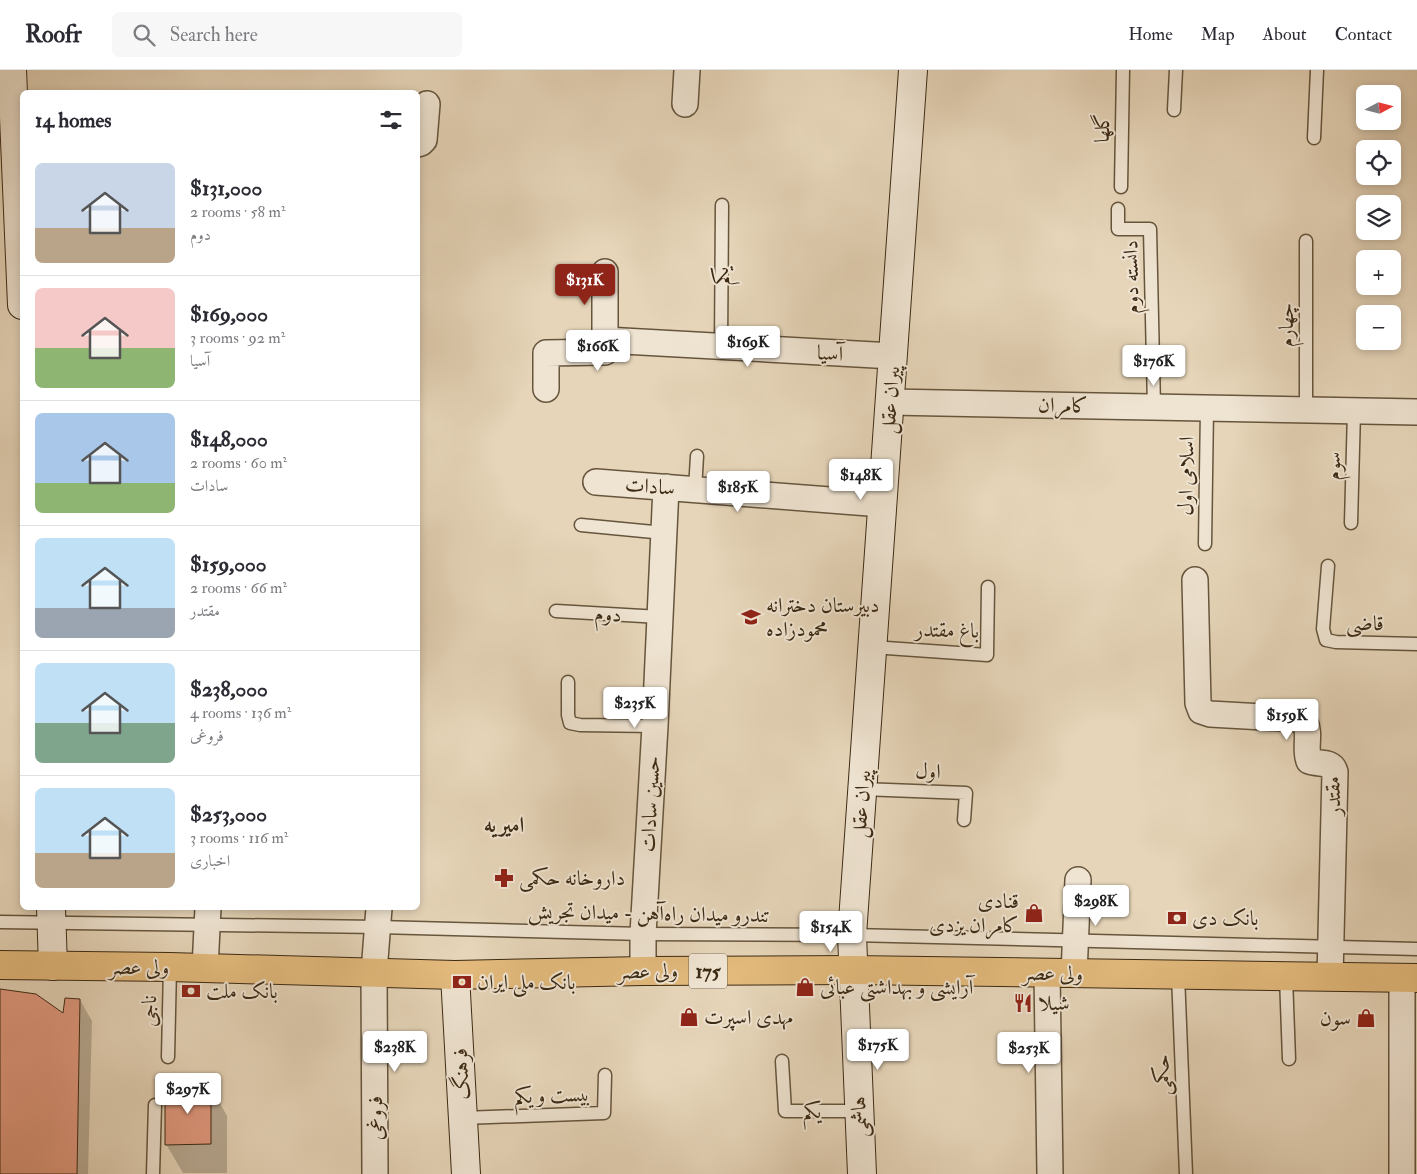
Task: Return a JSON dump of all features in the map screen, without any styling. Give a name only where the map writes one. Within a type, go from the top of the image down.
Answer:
[{"type":"main road","name":"ولی عصر","points":[[0,965],[170,967],[455,975],[643,971],[852,970],[1410,978]]},
{"type":"street","points":[[12,70],[20,221]]},
{"type":"street","points":[[685,104],[687,70]]},
{"type":"street","name":"پیران عقل","points":[[852,970],[852,936],[913,70]]},
{"type":"street","points":[[420,143],[424,140],[426,104]]},
{"type":"street","points":[[546,389],[546,352],[605,352],[605,272]]},
{"type":"street","name":"آسیا","points":[[605,340],[892,356]]},
{"type":"street","name":"کامران","points":[[890,402],[1417,412]]},
{"type":"street","name":"سادات","points":[[596,482],[882,504]]},
{"type":"street","name":"حسین سادات","points":[[643,971],[643,934],[666,487]]},
{"type":"street","name":"مقتدر","points":[[1195,580],[1198,704],[1202,711],[1210,714],[1300,719],[1305,722],[1308,729],[1306,753],[1309,760],[1314,763],[1330,764],[1334,767],[1330,977]]},
{"type":"street","points":[[1074,974],[1078,880]]},
{"type":"street","points":[[51,915],[53,966]]},
{"type":"street","points":[[205,968],[208,916]]},
{"type":"street","name":"فروغی","points":[[376,1174],[374,972],[378,917]]},
{"type":"street","name":"هاشمی","points":[[852,970],[862,1174]]},
{"type":"street","points":[[1047,973],[1050,1174]]},
{"type":"street","name":"فرهنگ","points":[[455,975],[466,1174]]},
{"type":"street","points":[[1402,1174],[1410,978]]},
{"type":"lane","name":"گلها","points":[[1121,187],[1123,70]]},
{"type":"lane","points":[[1174,110],[1176,70]]},
{"type":"lane","points":[[1314,138],[1317,70]]},
{"type":"lane","name":"یکم","points":[[721,347],[722,205]]},
{"type":"lane","name":"دانسته دوم","points":[[1118,209],[1118,229],[1150,229],[1154,407]]},
{"type":"lane","name":"چهارم","points":[[1306,241],[1306,410]]},
{"type":"lane","name":"اسلامی اول","points":[[1205,544],[1207,408]]},
{"type":"lane","name":"سوم","points":[[1352,523],[1354,411]]},
{"type":"lane","points":[[695,490],[697,456]]},
{"type":"lane","points":[[581,526],[664,533]]},
{"type":"lane","name":"قاضی","points":[[1328,566],[1323,629],[1326,640],[1336,642],[1417,644]]},
{"type":"lane","name":"باغ مقتدر","points":[[872,647],[987,655],[988,587]]},
{"type":"lane","name":"دوم","points":[[556,611],[660,617]]},
{"type":"lane","points":[[568,682],[568,715],[570,723],[580,725],[655,726]]},
{"type":"lane","name":"اول","points":[[862,789],[966,793],[964,820]]},
{"type":"lane","name":"تندرو میدان راه‌آهن - میدان تجریش","points":[[0,922],[51,915],[378,917],[643,934],[1075,940],[1417,949]]},
{"type":"lane","name":"ناجی","points":[[168,1057],[170,967]]},
{"type":"lane","name":"حکمی","points":[[1178,975],[1186,1174]]},
{"type":"lane","points":[[1286,977],[1289,1059]]},
{"type":"lane","name":"یکم","points":[[782,1061],[785,1111],[859,1111]]},
{"type":"lane","name":"بیست و یکم","points":[[463,1118],[604,1113],[605,1075]]},
{"type":"lane","points":[[153,1174],[155,1106]]},
{"type":"building","points":[[0,989],[36,994],[63,1013],[65,998],[80,999],[77,1174],[0,1174]]},
{"type":"building","points":[[165,1085],[211,1086],[211,1144],[165,1145]]},
{"type":"place","name":"دبیرستان دخترانه محمودزاده","points":[[751,617]]},
{"type":"place","name":"داروخانه حکمی","points":[[504,878]]},
{"type":"place","name":"قنادی کامران یزدی","points":[[1034,913]]},
{"type":"place","name":"بانک دی","points":[[1177,918]]},
{"type":"place","name":"بانک ملی ایران","points":[[462,982]]},
{"type":"place","name":"آرایشی و بهداشتی عبائی","points":[[805,987]]},
{"type":"place","name":"بانک ملت","points":[[191,991]]},
{"type":"place","name":"شیلا","points":[[1023,1003]]},
{"type":"place","name":"مهدی اسپرت","points":[[689,1017]]},
{"type":"place","name":"سون","points":[[1366,1018]]},
{"type":"district","name":"امیریه","points":[[504,824]]}]
